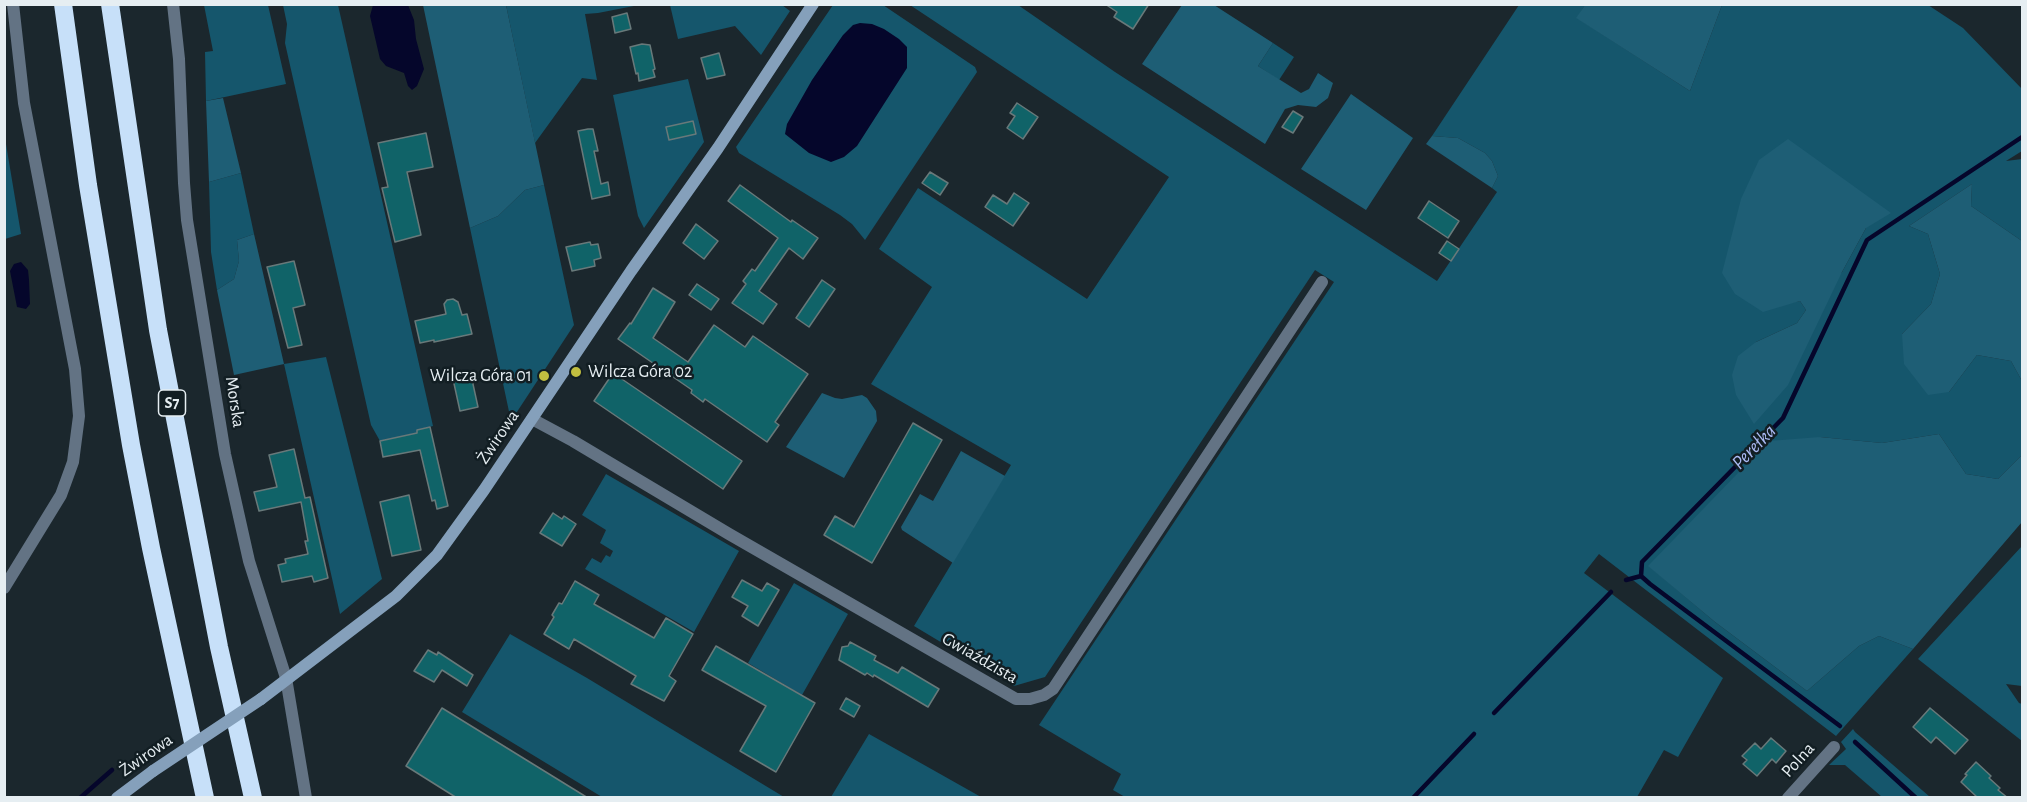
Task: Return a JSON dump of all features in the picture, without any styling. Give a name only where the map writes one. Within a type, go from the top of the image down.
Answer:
[{"type":"highway","points":[[63,4],[88,185],[131,445],[205,798]]},
{"type":"highway","name":"S7","points":[[110,4],[158,330],[219,647],[253,798]]},
{"type":"street","points":[[4,588],[61,495],[73,462],[79,417],[75,369],[24,103],[13,4]]},
{"type":"street","name":"Morska","points":[[173,4],[179,59],[187,220],[225,454],[249,561],[286,678],[306,798]]},
{"type":"street","name":"Żwirowa","points":[[117,798],[153,771],[261,699],[286,678],[375,614],[423,572],[484,490],[718,148],[813,4]]},
{"type":"street","name":"Gwiaździsta","points":[[532,419],[1016,699],[1030,699],[1044,695],[1053,689],[1322,282]]},
{"type":"street","name":"Polna","points":[[1788,798],[1833,747]]},
{"type":"shaded area","points":[[204,5],[268,5],[286,84],[206,101],[205,52],[213,51]]},
{"type":"shaded area","points":[[283,5],[338,5],[433,426],[417,430],[417,433],[380,441],[371,425],[285,43],[287,24]]},
{"type":"shaded area","points":[[373,5],[408,5],[414,20],[416,39],[424,69],[417,86],[412,90],[408,86],[404,73],[386,66],[380,59],[370,16]]},
{"type":"shaded area","points":[[423,5],[506,5],[544,185],[525,190],[498,216],[470,228]]},
{"type":"shaded area","points":[[506,5],[639,5],[585,14],[597,80],[582,78],[535,143]]},
{"type":"shaded area","points":[[670,5],[782,5],[790,11],[761,55],[735,26],[678,39]]},
{"type":"shaded area","points":[[833,5],[883,5],[975,67],[977,72],[865,240],[852,224],[840,215],[739,153],[736,147]]},
{"type":"shaded area","points":[[910,5],[1018,5],[1115,72],[1437,281],[1497,192],[1492,188],[1498,176],[1492,161],[1485,153],[1458,138],[1432,136],[1519,5],[1585,5],[1577,18],[1690,91],[1722,5],[1928,5],[1963,28],[2022,89],[2022,151],[2006,161],[2022,159],[2022,241],[1971,206],[1972,184],[1909,226],[1928,234],[1940,274],[1931,304],[1902,334],[1949,392],[1977,355],[2011,361],[2022,381],[2022,455],[1998,479],[1966,474],[1939,434],[1882,443],[1820,437],[1649,566],[1715,622],[1807,691],[1859,646],[1879,636],[1913,649],[1836,736],[1599,554],[1584,573],[1723,678],[1678,757],[1664,750],[1637,797],[1125,797],[1113,790],[1121,774],[1039,725],[1334,282],[1315,270],[1045,677],[1014,686],[914,626],[1011,465],[871,384],[932,287],[879,249],[918,188],[1087,299],[1169,177]],"holes":[[[1788,140],[1866,228],[1842,272],[1736,395],[1756,342],[1797,323],[1806,310],[1800,301],[1789,303]]]},
{"type":"shaded area","points":[[1182,5],[1214,5],[1273,43],[1258,66],[1301,93],[1309,89],[1318,73],[1333,83],[1328,98],[1316,107],[1298,105],[1285,109],[1265,144],[1142,64]]},
{"type":"shaded area","points":[[1585,5],[1722,5],[1690,91],[1576,18]]},
{"type":"shaded area","points":[[872,24],[899,39],[907,47],[907,68],[857,146],[844,157],[831,162],[809,153],[785,134],[787,124],[812,80],[843,35],[853,25]]},
{"type":"shaded area","points":[[1273,43],[1294,57],[1279,80],[1258,66]]},
{"type":"shaded area","points":[[688,79],[704,142],[644,228],[638,216],[613,95]]},
{"type":"shaded area","points":[[1351,94],[1413,138],[1366,210],[1301,169]]},
{"type":"shaded area","points":[[223,98],[241,173],[209,182],[206,101]]},
{"type":"shaded area","points":[[4,132],[21,234],[5,239],[4,239]]},
{"type":"shaded area","points":[[1432,136],[1458,138],[1485,153],[1492,161],[1498,176],[1492,188],[1426,144]]},
{"type":"shaded area","points":[[1788,139],[1891,213],[1866,228],[1842,272],[1788,385],[1754,424],[1736,395],[1732,375],[1738,356],[1756,342],[1797,323],[1806,310],[1800,301],[1763,312],[1735,294],[1722,273],[1741,199],[1759,160]]},
{"type":"shaded area","points":[[241,173],[254,234],[237,240],[239,261],[234,279],[217,290],[211,252],[209,182]]},
{"type":"shaded area","points":[[1972,184],[1971,206],[2022,241],[2022,381],[2011,361],[1977,355],[1949,392],[1928,395],[1904,364],[1902,334],[1931,304],[1940,274],[1928,234],[1909,226]]},
{"type":"shaded area","points":[[544,185],[574,325],[511,421],[470,228],[498,216],[525,190]]},
{"type":"shaded area","points":[[254,234],[284,364],[234,375],[217,290],[234,279],[239,261],[237,240]]},
{"type":"shaded area","points":[[21,262],[28,270],[30,304],[26,309],[17,307],[10,271],[14,264]]},
{"type":"shaded area","points":[[326,357],[382,579],[340,614],[284,364]]},
{"type":"shaded area","points":[[822,393],[842,399],[862,395],[876,411],[877,421],[844,478],[786,447]]},
{"type":"shaded area","points":[[1939,434],[1966,474],[1998,479],[2022,455],[2022,522],[1913,649],[1879,636],[1859,646],[1807,691],[1715,622],[1648,566],[1769,441],[1820,437],[1882,443]]},
{"type":"shaded area","points":[[961,451],[1005,476],[953,563],[902,530],[901,527],[920,494],[933,501]]},
{"type":"shaded area","points":[[606,474],[739,551],[694,632],[585,569],[592,558],[601,563],[606,555],[610,557],[613,551],[600,543],[606,530],[582,515]]},
{"type":"shaded area","points":[[2022,546],[2022,686],[2006,684],[2022,704],[2022,741],[1918,659]]},
{"type":"shaded area","points":[[794,583],[848,614],[802,695],[748,663]]},
{"type":"shaded area","points":[[510,634],[784,797],[602,797],[462,712]]},
{"type":"shaded area","points":[[1853,729],[1930,797],[1882,797],[1845,765],[1829,765],[1846,749],[1841,742]]},
{"type":"shaded area","points":[[869,734],[910,757],[981,797],[831,797]]},
{"type":"building","points":[[1105,4],[1149,4],[1133,29],[1114,17],[1117,12]]},
{"type":"building","points":[[627,13],[631,29],[615,33],[612,17]]},
{"type":"building","points":[[650,45],[655,77],[639,81],[630,47]]},
{"type":"building","points":[[719,53],[725,75],[707,79],[701,58]]},
{"type":"building","points":[[1017,103],[1038,117],[1023,139],[1007,128],[1015,116],[1010,113]]},
{"type":"building","points":[[1293,111],[1303,117],[1293,133],[1282,127]]},
{"type":"building","points":[[693,121],[696,134],[669,140],[666,127]]},
{"type":"building","points":[[593,129],[598,151],[594,151],[601,184],[608,182],[610,195],[592,199],[578,131]]},
{"type":"building","points":[[426,133],[433,167],[407,172],[421,235],[395,242],[382,188],[388,187],[378,143]]},
{"type":"building","points":[[930,172],[948,183],[940,195],[922,183]]},
{"type":"building","points":[[740,185],[791,222],[792,220],[818,238],[803,259],[789,248],[759,291],[777,304],[763,324],[732,303],[746,284],[743,281],[752,269],[755,271],[778,238],[728,201]]},
{"type":"building","points":[[1014,193],[1029,203],[1013,226],[985,207],[993,195],[1007,204]]},
{"type":"building","points":[[1429,201],[1459,221],[1448,238],[1418,218]]},
{"type":"building","points":[[696,224],[718,241],[704,259],[683,243]]},
{"type":"building","points":[[1447,241],[1459,249],[1451,261],[1439,253]]},
{"type":"building","points":[[590,242],[591,245],[598,244],[601,258],[594,260],[595,266],[572,271],[566,247]]},
{"type":"building","points":[[294,261],[305,305],[293,308],[302,345],[288,348],[267,267]]},
{"type":"building","points":[[822,280],[835,289],[809,327],[796,318]]},
{"type":"building","points":[[697,284],[719,299],[711,310],[689,295]]},
{"type":"building","points":[[653,288],[675,302],[653,338],[688,362],[714,325],[745,347],[753,336],[808,374],[775,422],[779,425],[767,442],[705,399],[703,402],[691,393],[692,390],[618,339],[631,324]]},
{"type":"building","points":[[453,299],[458,302],[462,315],[467,314],[472,334],[420,343],[415,321],[446,314],[444,304],[447,300]]},
{"type":"building","points":[[613,373],[742,461],[723,489],[594,401]]},
{"type":"building","points":[[471,375],[478,407],[460,411],[453,379]]},
{"type":"building","points":[[913,423],[942,440],[872,563],[824,535],[835,516],[854,527]]},
{"type":"building","points":[[430,427],[448,506],[437,509],[435,500],[432,501],[420,450],[383,457],[380,441],[417,433],[417,430]]},
{"type":"building","points":[[294,449],[305,498],[310,497],[328,578],[314,582],[312,576],[282,582],[278,565],[286,563],[285,559],[308,554],[301,502],[259,511],[254,492],[277,487],[269,455]]},
{"type":"building","points":[[409,495],[421,550],[392,556],[380,502]]},
{"type":"building","points":[[553,513],[562,519],[564,516],[576,524],[562,546],[540,533]]},
{"type":"building","points":[[742,580],[762,591],[767,583],[779,590],[758,626],[742,616],[748,606],[732,597]]},
{"type":"building","points":[[575,581],[599,595],[594,604],[654,638],[666,618],[693,634],[669,676],[676,681],[664,701],[631,684],[636,676],[574,639],[569,649],[544,634],[559,603],[562,604]]},
{"type":"building","points":[[850,642],[876,656],[874,660],[898,673],[902,667],[939,689],[928,707],[874,675],[873,677],[867,673],[865,675],[839,660],[842,647],[848,646]]},
{"type":"building","points":[[716,646],[815,703],[776,772],[740,751],[766,706],[702,670]]},
{"type":"building","points":[[428,650],[437,655],[438,652],[473,675],[467,686],[442,670],[434,682],[414,671]]},
{"type":"building","points":[[846,698],[860,706],[854,717],[840,709]]},
{"type":"building","points":[[442,708],[588,798],[457,798],[406,766]]},
{"type":"building","points":[[1930,708],[1968,740],[1955,754],[1936,737],[1931,743],[1913,727]]},
{"type":"building","points":[[1771,738],[1786,751],[1776,763],[1772,759],[1757,776],[1743,764],[1747,760],[1742,756],[1755,743],[1761,749]]},
{"type":"building","points":[[1976,762],[1991,776],[1989,778],[2000,788],[1998,790],[2008,798],[1978,798],[1961,782]]},
{"type":"waterway","name":"Perełka","points":[[1840,726],[1650,584],[1641,576],[1642,562],[1783,418],[1867,240],[2022,137]]},
{"type":"waterway","points":[[1626,580],[1641,576]]},
{"type":"waterway","points":[[1494,713],[1611,592]]},
{"type":"waterway","points":[[1413,798],[1474,734]]},
{"type":"waterway","name":"Perełka","points":[[1855,742],[1916,798]]},
{"type":"waterway","points":[[80,798],[112,770]]},
{"type":"place","name":"Wilcza Góra 02","points":[[576,372]]},
{"type":"place","name":"Wilcza Góra 01","points":[[544,376]]}]
